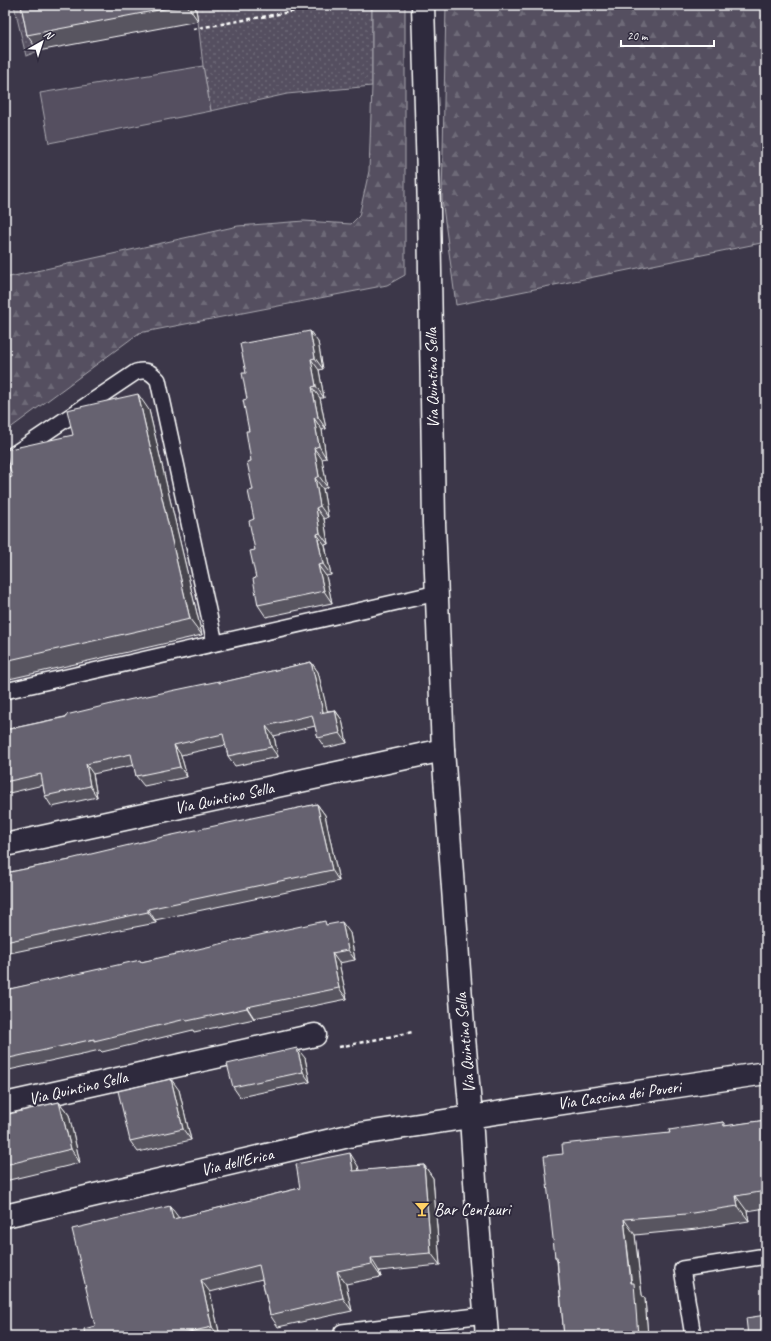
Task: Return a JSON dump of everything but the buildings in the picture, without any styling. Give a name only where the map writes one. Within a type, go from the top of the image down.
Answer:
[{"type":"street","name":"Via Quintino Sella","points":[[423,5],[429,218],[434,523],[443,750],[463,1026],[472,1117],[476,1197],[486,1326]]},
{"type":"street","name":"Via Quintino Sella","points":[[5,845],[443,750]]},
{"type":"street","name":"Via Quintino Sella","points":[[5,1104],[315,1035]]},
{"type":"street","name":"Via Cascina dei Poveri","points":[[472,1117],[766,1073]]},
{"type":"street","name":"Via dell'Erica","points":[[5,1216],[353,1135],[472,1117]]},
{"type":"lane","points":[[5,460],[136,372],[143,370],[154,375],[158,380],[215,642]]},
{"type":"lane","points":[[5,691],[215,642],[437,593]]},
{"type":"lane","points":[[693,1336],[682,1269],[766,1256]]},
{"type":"lane","points":[[343,1336],[342,1332],[486,1326]]},
{"type":"path","points":[[193,29],[330,5]]},
{"type":"path","points":[[315,1035],[328,1049],[413,1032]]},
{"type":"green space","points":[[14,5],[59,5],[31,10],[38,51],[26,56]]},
{"type":"green space","points":[[195,5],[372,5],[372,86],[287,94],[211,111]]},
{"type":"green space","points":[[372,5],[405,5],[405,275],[387,285],[139,333],[5,432],[5,278],[238,226],[304,221],[351,224],[359,216],[369,171],[372,86]]},
{"type":"green space","points":[[446,5],[766,5],[766,242],[456,305],[442,199]]},
{"type":"green space","points":[[203,66],[211,111],[49,143],[40,93]]},
{"type":"place","name":"Bar Centauri","points":[[422,1209]]}]
